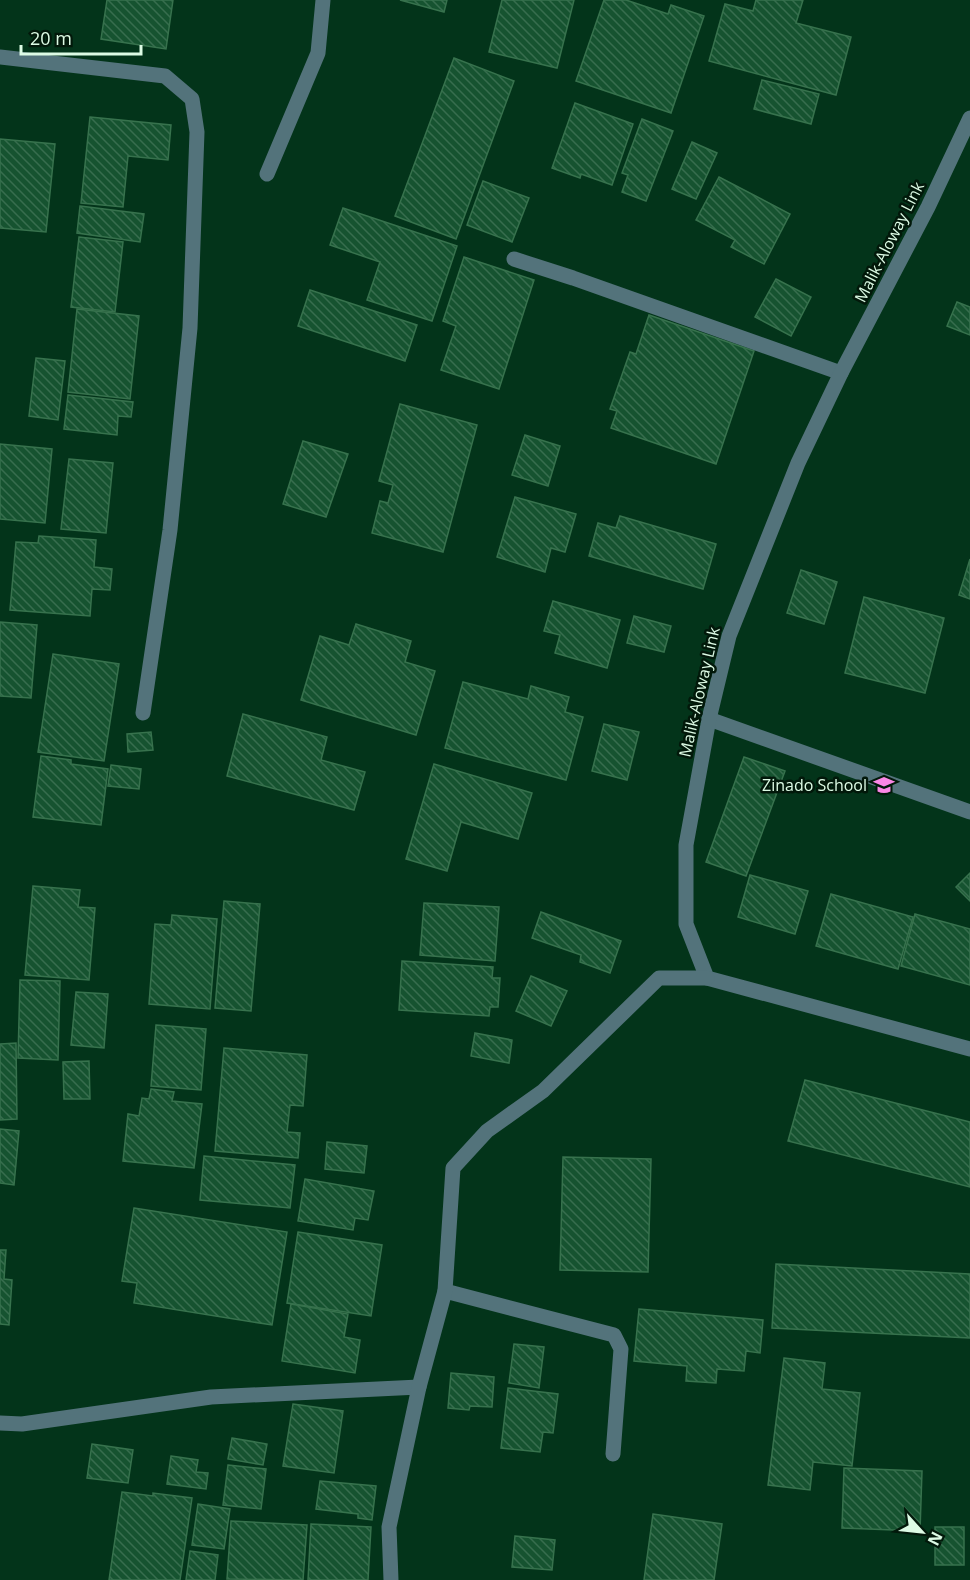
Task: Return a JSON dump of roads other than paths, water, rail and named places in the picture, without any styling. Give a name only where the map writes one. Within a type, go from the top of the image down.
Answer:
[{"type":"street","points":[[267,174],[318,53],[323,0]]},
{"type":"street","points":[[0,57],[165,76],[192,99],[197,132],[190,328],[170,530],[143,713]]},
{"type":"street","name":"Malik-Aloway Link","points":[[707,978],[686,924],[686,845],[709,719],[729,636],[798,463],[841,374],[928,207],[970,118]]},
{"type":"street","points":[[514,259],[841,374]]},
{"type":"street","points":[[709,719],[970,813]]},
{"type":"street","points":[[391,1580],[389,1527],[419,1387],[445,1291],[453,1168],[487,1131],[543,1091],[659,978],[707,978],[970,1049]]},
{"type":"street","points":[[445,1291],[615,1335],[621,1349],[614,1454]]},
{"type":"street","points":[[0,1423],[22,1424],[211,1397],[419,1387]]},
{"type":"place","name":"Zinado School","points":[[884,785]]}]
